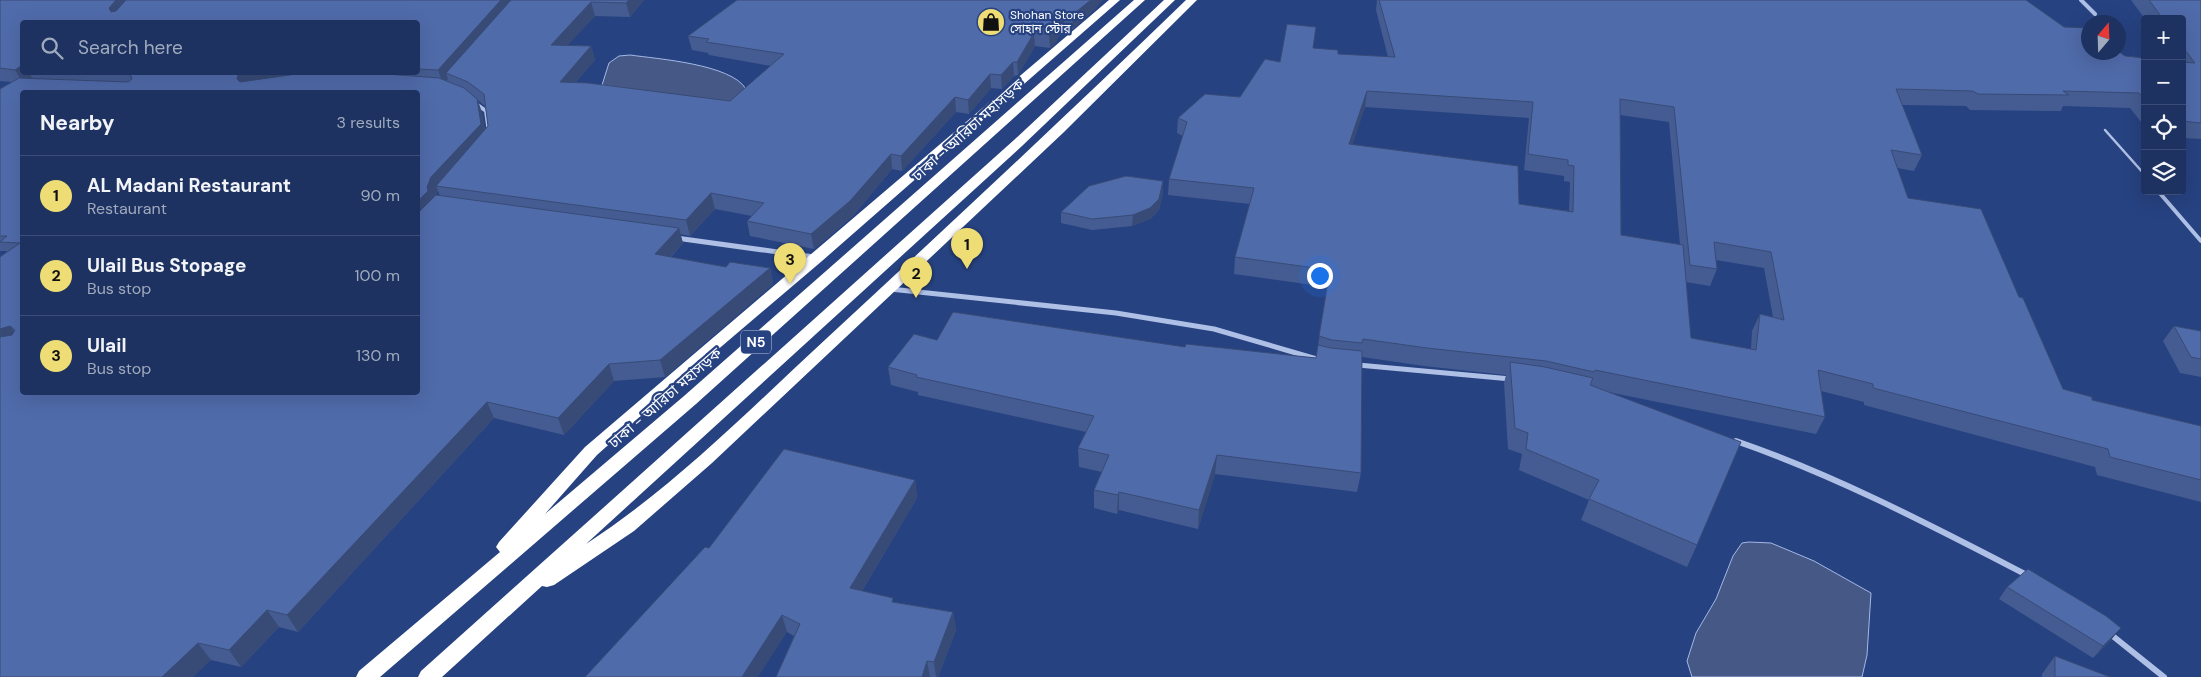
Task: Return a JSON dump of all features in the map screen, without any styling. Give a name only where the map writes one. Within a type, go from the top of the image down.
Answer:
[{"type":"highway","points":[[468,590],[591,451],[1115,0]]},
{"type":"highway","name":"ঢাকা - আরিচা মহাসড়ক","points":[[366,677],[690,400],[1140,0]]},
{"type":"highway","name":"N5","points":[[428,677],[1018,143],[1170,0]]},
{"type":"highway","points":[[505,607],[628,526],[713,452],[1060,129],[1192,0]]},
{"type":"street","points":[[2081,0],[2095,14]]},
{"type":"street","points":[[471,99],[486,111],[490,140]]},
{"type":"street","points":[[668,237],[817,258]]},
{"type":"street","points":[[890,289],[1116,312],[1214,329],[1329,362]]},
{"type":"street","points":[[1348,364],[1522,381]]},
{"type":"street","points":[[1732,439],[1768,451],[1842,482],[2031,577]]},
{"type":"street","points":[[2102,628],[2164,677]]},
{"type":"lane","points":[[2106,130],[2141,171]]},
{"type":"lane","points":[[2161,195],[2201,241]]},
{"type":"water","points":[[630,55],[710,68],[738,81],[746,89],[728,104],[602,85],[609,63],[619,56]]},
{"type":"water","points":[[1742,543],[1771,543],[1814,561],[1871,593],[1867,655],[1862,677],[1692,677],[1687,661],[1696,633],[1716,599],[1733,556]]},
{"type":"building","points":[[0,0],[116,0],[109,8],[111,12],[116,11],[126,0],[501,0],[438,70],[420,69],[420,20],[20,20],[20,66],[15,70],[0,68]]},
{"type":"building","points":[[511,0],[629,0],[626,3],[591,2],[551,45],[591,46],[560,82],[588,83],[730,101],[784,54],[706,42],[709,39],[688,36],[737,0],[1091,0],[1072,15],[1064,14],[1055,30],[1049,34],[1034,33],[1017,62],[1013,62],[1001,75],[990,74],[968,100],[955,97],[901,156],[891,154],[850,201],[811,234],[747,221],[764,203],[711,193],[686,220],[436,186],[488,126],[484,94],[468,82],[446,73]]},
{"type":"building","points":[[1379,0],[2026,0],[2064,27],[2081,28],[2081,60],[2126,60],[2126,56],[2141,58],[2141,95],[2139,93],[2063,91],[2069,95],[1978,94],[1973,91],[1896,89],[1922,155],[1891,150],[1908,198],[1981,209],[2019,297],[2023,298],[2063,389],[2092,397],[2092,400],[2201,426],[2201,480],[2110,457],[2108,449],[1873,388],[1873,384],[1818,370],[1825,417],[1546,361],[1363,339],[1362,343],[1332,340],[1319,336],[1330,270],[1235,257],[1254,188],[1169,179],[1187,122],[1178,118],[1205,94],[1240,97],[1265,59],[1280,62],[1287,24],[1316,27],[1313,48],[1338,50],[1338,54],[1395,57]],"holes":[[[1367,91],[1533,102],[1528,154],[1568,160],[1568,165],[1574,166],[1573,212],[1519,204],[1518,166],[1349,144]],[[1620,99],[1674,107],[1690,265],[1717,269],[1714,242],[1771,252],[1784,320],[1760,314],[1756,350],[1691,338],[1683,245],[1621,235]]]},
{"type":"building","points":[[2149,0],[2201,0],[2201,123],[2186,121],[2186,62],[2195,63],[2186,51],[2186,15],[2160,15]]},
{"type":"building","points":[[130,75],[238,75],[237,79],[240,82],[290,75],[399,75],[439,78],[464,88],[477,99],[481,124],[431,177],[427,187],[428,191],[420,199],[420,90],[20,90],[20,243],[0,242],[7,236],[0,236],[0,89],[19,78],[128,82],[132,79]]},
{"type":"building","points":[[1126,176],[1163,181],[1159,199],[1150,208],[1133,215],[1092,219],[1061,212],[1089,186]]},
{"type":"building","points":[[436,195],[679,228],[655,254],[726,267],[730,262],[770,268],[660,360],[609,364],[558,418],[487,402],[287,615],[267,610],[229,650],[198,643],[162,677],[0,677],[0,337],[12,335],[15,330],[10,326],[0,329],[0,257],[20,243],[20,395],[420,395],[420,211]]},
{"type":"building","points":[[953,312],[1185,347],[1186,344],[1316,358],[1318,345],[1362,351],[1361,473],[1217,455],[1199,510],[1119,492],[1118,495],[1094,490],[1109,455],[1078,448],[1094,416],[916,377],[917,375],[888,367],[914,334],[937,340]]},
{"type":"building","points":[[2174,326],[2201,331],[2201,359],[2191,357]]},
{"type":"building","points":[[1510,362],[1545,367],[1593,378],[1590,385],[1741,442],[1697,545],[1589,499],[1599,480],[1526,449],[1528,433],[1515,428]]},
{"type":"building","points":[[784,449],[915,480],[850,588],[893,598],[892,602],[953,612],[934,662],[927,661],[922,677],[776,677],[800,624],[782,615],[742,677],[585,677],[705,547],[709,548]]},
{"type":"building","points":[[2028,569],[2106,616],[2121,628],[2103,646],[2007,587]]},
{"type":"building","points":[[2055,656],[2110,677],[2055,677]]},
{"type":"place","name":"Shohan Store সোহান স্টোর","points":[[991,22]]},
{"type":"place","name":"AL Madani Restaurant","points":[[967,269]]},
{"type":"place","name":"Ulail","points":[[790,284]]},
{"type":"place","name":"Ulail Bus Stopage","points":[[916,298]]}]
